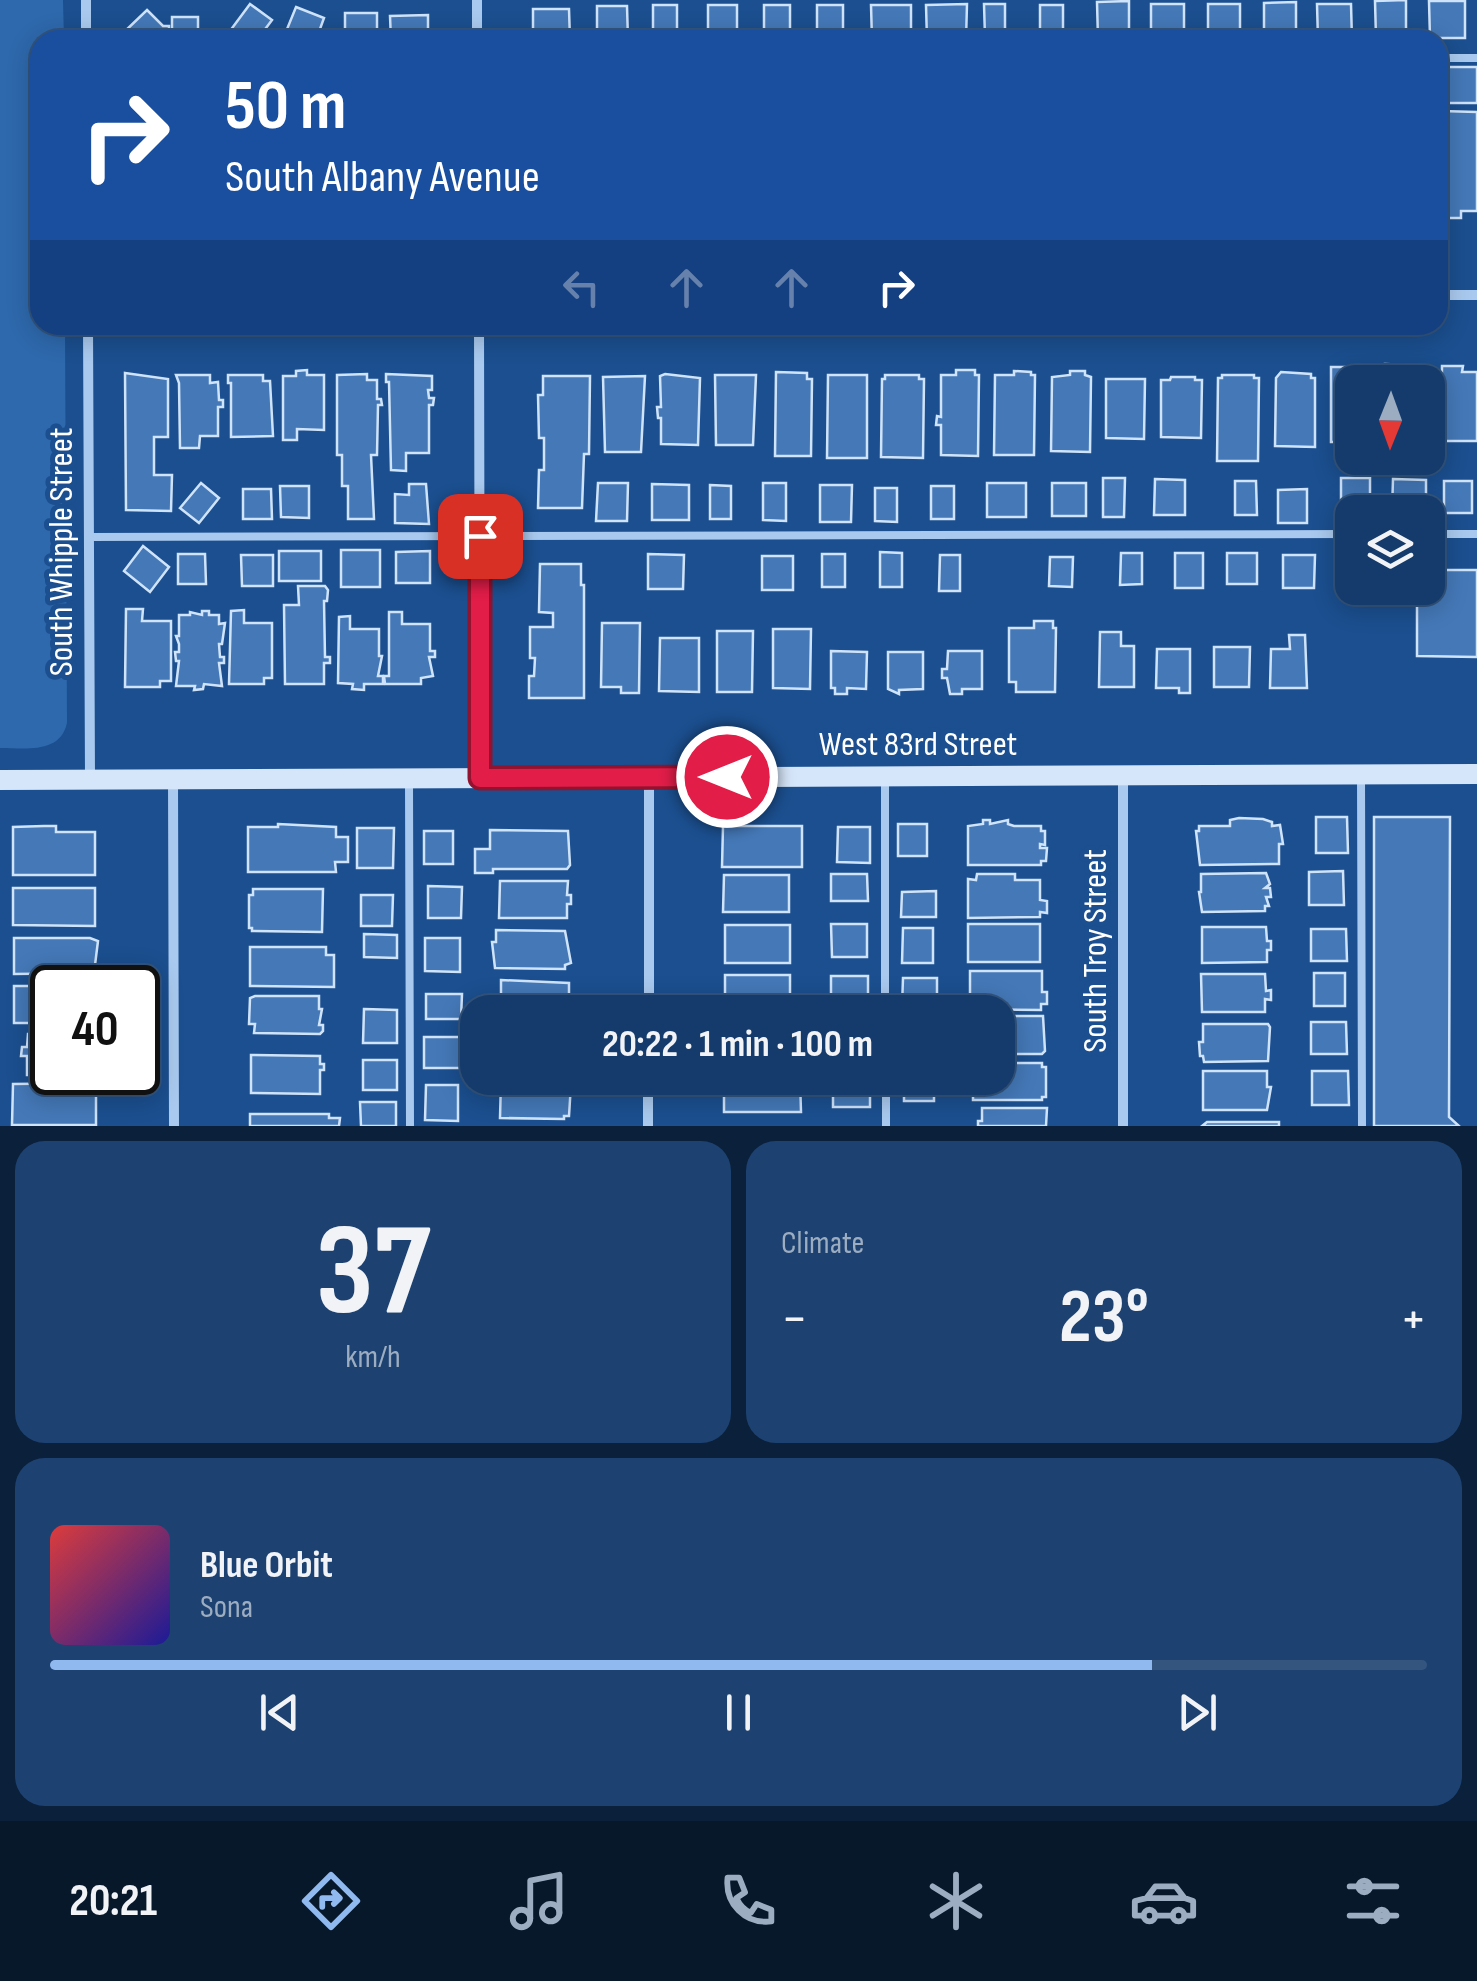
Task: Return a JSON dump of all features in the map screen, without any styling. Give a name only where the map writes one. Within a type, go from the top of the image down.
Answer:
[{"type":"street","points":[[86,0],[86,30]]},
{"type":"street","points":[[477,0],[477,30]]},
{"type":"street","points":[[1448,295],[1477,295]]},
{"type":"street","name":"South Whipple Street","points":[[88,335],[90,780]]},
{"type":"street","points":[[479,335],[480,778]]},
{"type":"street","name":"West 83rd Street","points":[[0,780],[1477,774]]},
{"type":"street","name":"South Troy Street","points":[[1122,776],[1123,1126]]},
{"type":"street","points":[[648,778],[648,995]]},
{"type":"street","points":[[174,779],[174,1126]]},
{"type":"street","points":[[648,1095],[648,1126]]},
{"type":"lane","points":[[1448,58],[1477,58]]},
{"type":"lane","points":[[89,537],[1335,534]]},
{"type":"lane","points":[[1445,534],[1477,534]]},
{"type":"lane","points":[[1361,775],[1362,1126]]},
{"type":"lane","points":[[884,776],[885,995]]},
{"type":"lane","points":[[409,778],[410,1126]]},
{"type":"lane","points":[[886,1095],[886,1126]]},
{"type":"shaded area","points":[[0,0],[63,0],[64,30],[30,30],[30,335],[65,335],[67,723],[50,745],[0,748]]},
{"type":"building","points":[[1406,0],[1406,30],[1376,30],[1375,1]]},
{"type":"building","points":[[1129,1],[1129,30],[1098,30],[1097,2]]},
{"type":"building","points":[[1429,1],[1465,1],[1465,38],[1448,38],[1448,30],[1430,30]]},
{"type":"building","points":[[1296,2],[1296,30],[1264,30],[1264,3]]},
{"type":"building","points":[[250,4],[272,20],[264,30],[231,30]]},
{"type":"building","points":[[967,4],[966,30],[927,30],[926,5]]},
{"type":"building","points":[[984,4],[1005,4],[1005,30],[985,30]]},
{"type":"building","points":[[1151,4],[1184,4],[1184,30],[1151,30]]},
{"type":"building","points":[[1208,4],[1240,4],[1240,30],[1208,30]]},
{"type":"building","points":[[1317,4],[1351,4],[1352,30],[1318,30]]},
{"type":"building","points":[[653,5],[677,5],[677,30],[653,30]]},
{"type":"building","points":[[708,5],[737,5],[737,30],[708,30]]},
{"type":"building","points":[[764,5],[790,5],[790,30],[764,30]]},
{"type":"building","points":[[817,5],[843,5],[843,30],[817,30]]},
{"type":"building","points":[[871,5],[911,5],[911,30],[872,30]]},
{"type":"building","points":[[1040,5],[1063,5],[1063,30],[1040,30]]},
{"type":"building","points":[[597,6],[627,6],[628,30],[597,30]]},
{"type":"building","points":[[296,7],[324,18],[320,30],[287,30]]},
{"type":"building","points":[[533,9],[569,9],[570,30],[533,30]]},
{"type":"building","points":[[147,10],[163,26],[169,26],[169,30],[126,30]]},
{"type":"building","points":[[345,13],[377,13],[377,30],[345,30]]},
{"type":"building","points":[[428,15],[428,30],[391,30],[390,16]]},
{"type":"building","points":[[172,17],[198,17],[198,30],[172,30]]},
{"type":"building","points":[[1448,67],[1477,67],[1477,103],[1448,103]]},
{"type":"building","points":[[1448,111],[1477,112],[1477,211],[1461,211],[1461,218],[1448,218]]},
{"type":"building","points":[[1445,366],[1463,366],[1462,372],[1477,372],[1477,441],[1445,441]]},
{"type":"building","points":[[1331,367],[1335,367],[1335,442],[1331,442]]},
{"type":"building","points":[[307,370],[307,375],[324,375],[324,430],[297,429],[297,440],[283,440],[283,376],[296,376],[296,371]]},
{"type":"building","points":[[956,370],[975,370],[975,375],[979,375],[978,456],[941,455],[941,425],[936,425],[937,416],[941,417],[941,375],[956,375]]},
{"type":"building","points":[[1014,371],[1035,375],[1034,455],[994,455],[995,375],[1014,375]]},
{"type":"building","points":[[1070,371],[1085,371],[1091,377],[1090,452],[1051,451],[1052,377],[1070,375]]},
{"type":"building","points":[[776,372],[807,373],[807,379],[812,379],[811,456],[775,456]]},
{"type":"building","points":[[1281,372],[1311,374],[1315,378],[1315,447],[1275,446],[1276,378]]},
{"type":"building","points":[[125,373],[168,379],[168,437],[154,437],[154,475],[172,475],[171,511],[126,510]]},
{"type":"building","points":[[367,374],[367,380],[377,380],[377,399],[381,399],[382,405],[378,405],[377,455],[371,455],[374,519],[348,519],[348,486],[342,486],[342,455],[337,455],[337,375]]},
{"type":"building","points":[[386,374],[432,376],[432,390],[428,390],[429,398],[434,398],[433,405],[429,405],[429,453],[406,453],[406,471],[391,470]]},
{"type":"building","points":[[176,375],[210,375],[210,383],[218,382],[223,407],[218,407],[218,436],[200,436],[199,448],[180,448]]},
{"type":"building","points":[[228,375],[263,375],[263,381],[270,381],[273,436],[231,437]]},
{"type":"building","points":[[715,375],[756,375],[753,445],[716,445]]},
{"type":"building","points":[[828,375],[867,375],[867,458],[827,458]]},
{"type":"building","points":[[885,375],[919,375],[919,379],[924,379],[923,458],[881,457]]},
{"type":"building","points":[[543,376],[590,376],[589,454],[584,454],[582,508],[538,508],[539,470],[544,470],[538,395],[543,395]]},
{"type":"building","points":[[645,376],[641,452],[605,452],[603,377]]},
{"type":"building","points":[[660,376],[700,378],[698,445],[661,444],[657,407],[661,407]]},
{"type":"building","points":[[1218,378],[1259,378],[1258,461],[1217,461]]},
{"type":"building","points":[[1106,379],[1145,379],[1144,439],[1106,438]]},
{"type":"building","points":[[1161,380],[1202,380],[1201,438],[1161,437]]},
{"type":"building","points":[[1103,478],[1125,478],[1124,517],[1103,517]]},
{"type":"building","points":[[1341,478],[1370,478],[1370,495],[1341,495]]},
{"type":"building","points":[[1155,479],[1185,480],[1185,515],[1154,515]]},
{"type":"building","points":[[1393,479],[1426,480],[1426,495],[1393,495]]},
{"type":"building","points":[[1235,481],[1256,481],[1257,515],[1235,515]]},
{"type":"building","points":[[1444,481],[1472,481],[1472,513],[1445,513]]},
{"type":"building","points":[[201,483],[219,498],[199,523],[180,508]]},
{"type":"building","points":[[598,483],[628,483],[627,521],[596,521]]},
{"type":"building","points":[[763,483],[786,483],[786,521],[763,520]]},
{"type":"building","points":[[987,483],[1026,483],[1026,517],[987,517]]},
{"type":"building","points":[[1052,483],[1086,483],[1086,516],[1052,516]]},
{"type":"building","points":[[409,484],[426,484],[429,524],[395,523],[395,494],[409,495]]},
{"type":"building","points":[[652,484],[689,485],[689,520],[652,520]]},
{"type":"building","points":[[710,485],[731,486],[731,519],[710,519]]},
{"type":"building","points":[[820,485],[852,485],[851,522],[820,522]]},
{"type":"building","points":[[280,486],[309,486],[309,518],[281,517]]},
{"type":"building","points":[[931,486],[954,486],[954,519],[931,519]]},
{"type":"building","points":[[875,488],[897,488],[897,522],[875,521]]},
{"type":"building","points":[[243,489],[271,489],[272,519],[243,519]]},
{"type":"building","points":[[1307,489],[1307,523],[1278,523],[1278,490]]},
{"type":"building","points":[[143,546],[169,567],[150,592],[124,571]]},
{"type":"building","points":[[341,550],[380,550],[380,587],[341,587]]},
{"type":"building","points":[[279,551],[321,551],[321,581],[279,581]]},
{"type":"building","points":[[430,551],[430,583],[396,583],[396,552]]},
{"type":"building","points":[[880,552],[902,553],[902,587],[880,587]]},
{"type":"building","points":[[1121,553],[1142,553],[1142,584],[1120,585]]},
{"type":"building","points":[[1175,553],[1203,553],[1203,588],[1175,588]]},
{"type":"building","points":[[1227,553],[1257,553],[1257,584],[1227,584]]},
{"type":"building","points":[[178,554],[205,554],[206,584],[178,584]]},
{"type":"building","points":[[648,554],[684,555],[683,589],[648,589]]},
{"type":"building","points":[[822,554],[845,554],[845,587],[822,587]]},
{"type":"building","points":[[241,555],[273,555],[273,586],[242,586]]},
{"type":"building","points":[[940,555],[960,555],[960,591],[939,591]]},
{"type":"building","points":[[1283,555],[1315,555],[1314,588],[1283,588]]},
{"type":"building","points":[[762,556],[793,556],[793,590],[762,590]]},
{"type":"building","points":[[1050,557],[1073,557],[1072,587],[1049,586]]},
{"type":"building","points":[[540,564],[581,564],[584,698],[529,698],[529,676],[534,676],[535,658],[530,658],[530,627],[553,627],[553,613],[539,612]]},
{"type":"building","points":[[1445,570],[1477,570],[1477,657],[1417,656],[1417,605],[1445,605]]},
{"type":"building","points":[[298,586],[325,586],[328,590],[324,601],[325,657],[330,657],[330,663],[324,663],[324,684],[285,684],[284,605],[299,605]]},
{"type":"building","points":[[126,609],[143,609],[142,621],[171,621],[171,681],[160,681],[160,687],[125,687]]},
{"type":"building","points":[[244,610],[244,623],[272,623],[272,678],[264,678],[264,684],[229,684],[231,611]]},
{"type":"building","points":[[202,611],[219,615],[219,624],[225,623],[219,644],[220,657],[224,657],[224,663],[219,663],[222,686],[204,684],[203,689],[194,690],[195,686],[176,686],[176,636],[179,615],[202,615]]},
{"type":"building","points":[[389,612],[402,612],[402,624],[430,624],[430,651],[435,651],[435,657],[429,657],[433,676],[421,678],[421,684],[385,684],[384,676],[389,676]]},
{"type":"building","points":[[350,616],[350,629],[379,629],[382,656],[378,676],[383,676],[383,684],[364,684],[364,690],[338,683],[339,617]]},
{"type":"building","points":[[1034,621],[1053,621],[1056,628],[1055,692],[1016,692],[1016,682],[1009,682],[1009,628],[1034,628]]},
{"type":"building","points":[[602,623],[640,623],[639,693],[621,693],[621,687],[601,687]]},
{"type":"building","points":[[773,629],[811,629],[810,689],[773,688]]},
{"type":"building","points":[[717,631],[753,631],[752,692],[717,692]]},
{"type":"building","points":[[1100,632],[1121,632],[1121,646],[1134,646],[1134,687],[1099,687]]},
{"type":"building","points":[[1289,635],[1305,635],[1307,688],[1270,688],[1271,649],[1290,649]]},
{"type":"building","points":[[660,638],[699,638],[699,692],[659,691]]},
{"type":"building","points":[[1214,647],[1250,647],[1249,687],[1214,687]]},
{"type":"building","points":[[1157,649],[1190,649],[1190,693],[1179,693],[1179,688],[1156,688]]},
{"type":"building","points":[[831,651],[867,652],[866,689],[847,688],[847,694],[835,694],[835,688],[831,688]]},
{"type":"building","points":[[948,651],[982,651],[982,689],[962,689],[962,694],[950,694],[947,678],[942,678]]},
{"type":"building","points":[[888,652],[923,652],[923,689],[899,690],[899,694],[888,689]]},
{"type":"building","points":[[1316,817],[1347,817],[1348,853],[1316,853]]},
{"type":"building","points":[[1374,817],[1450,817],[1449,1117],[1459,1126],[1374,1126]]},
{"type":"building","points":[[1263,819],[1272,822],[1272,826],[1280,825],[1283,844],[1279,844],[1279,864],[1200,865],[1196,831],[1199,826],[1230,826],[1230,820]]},
{"type":"building","points":[[983,820],[990,820],[990,824],[1008,820],[1014,826],[1041,826],[1045,845],[1040,844],[1040,848],[1047,848],[1046,861],[1041,861],[1041,865],[968,865],[968,826],[983,824]]},
{"type":"building","points":[[898,824],[927,824],[927,856],[898,856]]},
{"type":"building","points":[[56,826],[56,832],[95,832],[95,875],[13,875],[13,827]]},
{"type":"building","points":[[723,826],[802,826],[802,867],[722,867]]},
{"type":"building","points":[[248,827],[336,827],[336,837],[348,837],[348,862],[335,862],[336,872],[248,872]]},
{"type":"building","points":[[838,827],[870,827],[870,863],[837,862]]},
{"type":"building","points":[[357,828],[394,828],[393,868],[357,868]]},
{"type":"building","points":[[490,830],[568,831],[570,865],[567,869],[493,869],[493,873],[475,873],[475,849],[490,849]]},
{"type":"building","points":[[424,831],[453,831],[453,864],[424,864]]},
{"type":"building","points":[[1343,871],[1344,905],[1309,905],[1309,872]]},
{"type":"building","points":[[1266,873],[1270,884],[1265,888],[1270,888],[1271,897],[1266,897],[1269,906],[1265,906],[1265,911],[1202,912],[1201,874]]},
{"type":"building","points":[[831,874],[867,874],[868,901],[831,901]]},
{"type":"building","points":[[977,874],[1015,874],[1015,880],[1040,880],[1040,900],[1047,901],[1047,913],[1040,912],[1040,917],[968,918],[968,879],[976,880]]},
{"type":"building","points":[[724,875],[789,875],[789,912],[723,912]]},
{"type":"building","points":[[500,881],[568,881],[571,904],[567,904],[567,918],[499,918]]},
{"type":"building","points":[[428,886],[462,887],[461,918],[428,918]]},
{"type":"building","points":[[13,888],[95,888],[95,926],[13,925]]},
{"type":"building","points":[[253,889],[323,889],[322,932],[252,931],[249,895],[253,895]]},
{"type":"building","points":[[936,891],[936,917],[901,917],[902,892]]},
{"type":"building","points":[[361,895],[393,895],[392,926],[361,926]]},
{"type":"building","points":[[831,924],[867,924],[867,957],[832,957]]},
{"type":"building","points":[[968,924],[1040,924],[1040,962],[968,962]]},
{"type":"building","points":[[725,925],[790,925],[790,963],[725,963]]},
{"type":"building","points":[[1202,927],[1266,927],[1267,941],[1271,941],[1267,962],[1202,963]]},
{"type":"building","points":[[903,928],[933,928],[933,963],[902,963]]},
{"type":"building","points":[[1311,929],[1346,929],[1347,961],[1311,961]]},
{"type":"building","points":[[496,930],[565,931],[571,963],[565,969],[495,968],[492,942],[496,942]]},
{"type":"building","points":[[364,934],[397,935],[397,958],[364,957]]},
{"type":"building","points":[[14,938],[98,941],[95,965],[30,965],[30,974],[14,974]]},
{"type":"building","points":[[425,938],[460,938],[460,972],[425,971]]},
{"type":"building","points":[[250,947],[326,947],[326,955],[334,955],[334,987],[250,986]]},
{"type":"building","points":[[970,971],[1042,971],[1042,992],[1047,992],[1047,1004],[1041,1004],[1041,1010],[1015,1010],[1015,995],[970,995]]},
{"type":"building","points":[[1314,973],[1345,973],[1345,1006],[1314,1006]]},
{"type":"building","points":[[1201,974],[1265,974],[1271,1000],[1265,999],[1265,1012],[1202,1012]]},
{"type":"building","points":[[725,975],[790,975],[790,995],[725,995]]},
{"type":"building","points":[[831,976],[868,976],[868,995],[831,995]]},
{"type":"building","points":[[903,978],[937,978],[937,995],[902,995]]},
{"type":"building","points":[[501,980],[569,983],[569,995],[501,995]]},
{"type":"building","points":[[14,986],[30,986],[30,1023],[14,1023]]},
{"type":"building","points":[[426,994],[462,994],[460,1019],[426,1019]]},
{"type":"building","points":[[319,996],[319,1025],[323,1025],[323,1031],[254,1033],[255,1024],[249,1024],[250,998]]},
{"type":"building","points":[[364,1009],[397,1010],[397,1043],[363,1043]]},
{"type":"building","points":[[1015,1016],[1043,1016],[1042,1054],[1015,1054]]},
{"type":"building","points":[[1311,1022],[1346,1022],[1347,1054],[1311,1054]]},
{"type":"building","points":[[1203,1024],[1268,1024],[1268,1061],[1204,1062],[1199,1042],[1203,1042]]},
{"type":"building","points":[[30,1034],[30,1075],[27,1056],[21,1056],[22,1047],[27,1047]]},
{"type":"building","points":[[424,1037],[460,1037],[460,1068],[424,1068]]},
{"type":"building","points":[[251,1055],[320,1056],[324,1070],[320,1070],[320,1094],[251,1093]]},
{"type":"building","points":[[363,1060],[397,1060],[397,1090],[363,1090]]},
{"type":"building","points":[[1015,1063],[1042,1063],[1046,1067],[1046,1097],[1042,1100],[973,1100],[973,1095],[1015,1095]]},
{"type":"building","points":[[1203,1071],[1267,1071],[1267,1087],[1271,1087],[1267,1110],[1203,1110]]},
{"type":"building","points":[[1312,1071],[1348,1071],[1349,1105],[1312,1105]]},
{"type":"building","points":[[13,1084],[30,1084],[30,1095],[96,1095],[96,1125],[12,1125]]},
{"type":"building","points":[[426,1085],[458,1085],[458,1121],[425,1120]]},
{"type":"building","points":[[501,1095],[570,1095],[569,1116],[564,1119],[500,1118]]},
{"type":"building","points":[[724,1095],[800,1095],[801,1112],[724,1112]]},
{"type":"building","points":[[833,1095],[870,1095],[870,1107],[833,1107]]},
{"type":"building","points":[[904,1095],[934,1095],[934,1101],[904,1101]]},
{"type":"building","points":[[360,1102],[396,1102],[396,1126],[361,1126]]},
{"type":"building","points":[[982,1108],[1047,1108],[1046,1126],[978,1126]]},
{"type":"building","points":[[250,1114],[329,1114],[329,1118],[340,1118],[339,1126],[250,1126]]},
{"type":"building","points":[[1207,1122],[1279,1122],[1279,1126],[1202,1126]]},
{"type":"route","points":[[480,536],[480,778],[727,777]]}]
